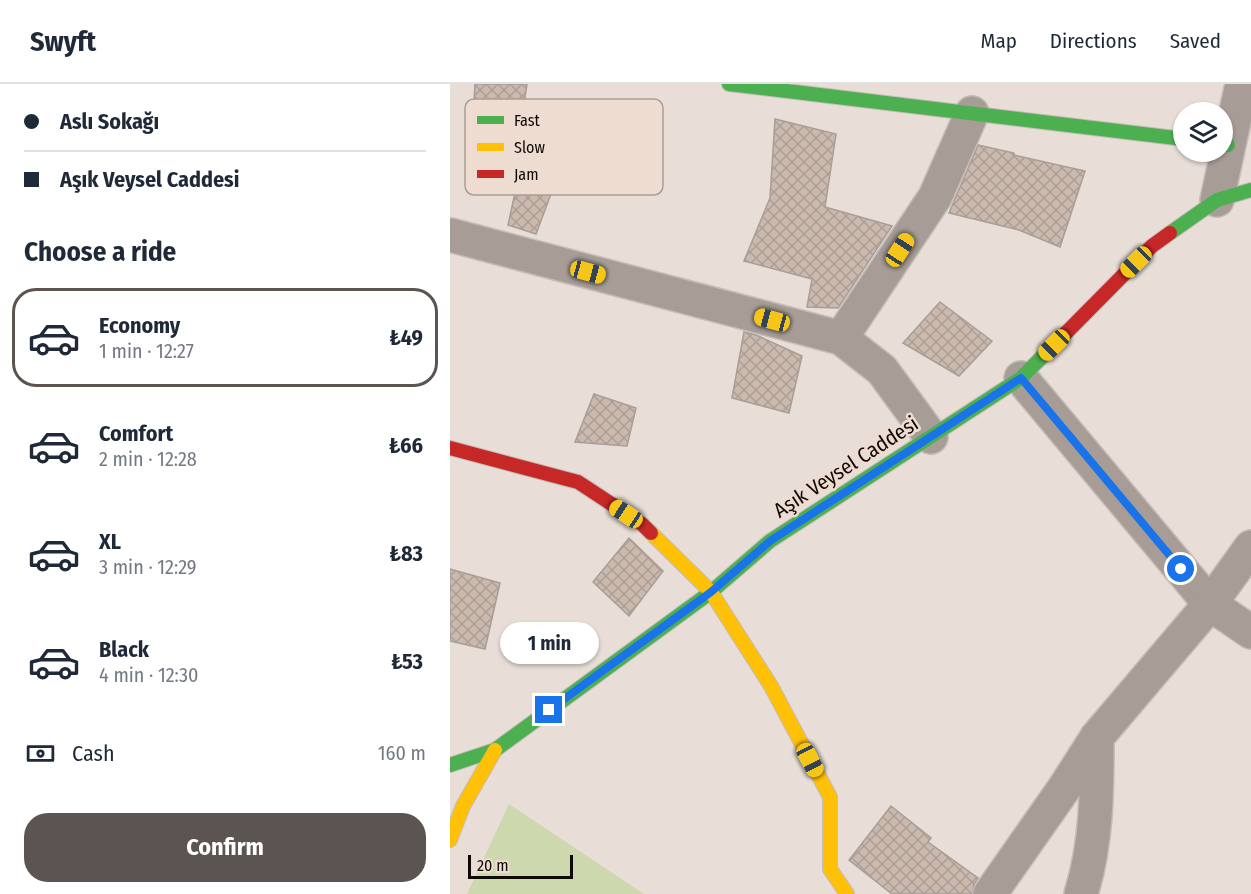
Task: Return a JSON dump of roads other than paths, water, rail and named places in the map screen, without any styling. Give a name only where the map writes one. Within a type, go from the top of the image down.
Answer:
[{"type":"street","points":[[729,84],[840,91],[972,113],[1173,138]]},
{"type":"street","points":[[1233,118],[1242,84]]},
{"type":"street","points":[[841,338],[935,197],[972,113]]},
{"type":"street","points":[[1217,200],[1223,162]]},
{"type":"street","name":"Aşık Veysel Caddesi","points":[[450,765],[495,750],[711,592],[770,541],[1021,378],[1152,246],[1217,200],[1251,190]]},
{"type":"street","points":[[450,236],[841,338],[882,370],[931,437]]},
{"type":"street","points":[[1021,378],[1210,604],[1251,632]]},
{"type":"street","points":[[450,448],[578,482],[642,524],[711,592],[771,686],[830,797],[830,869],[847,894]]},
{"type":"street","points":[[990,894],[1097,737],[1210,604],[1251,547]]},
{"type":"street","points":[[1081,894],[1088,871],[1097,802],[1097,737]]},
{"type":"street","points":[[450,840],[463,806],[495,750]]}]
